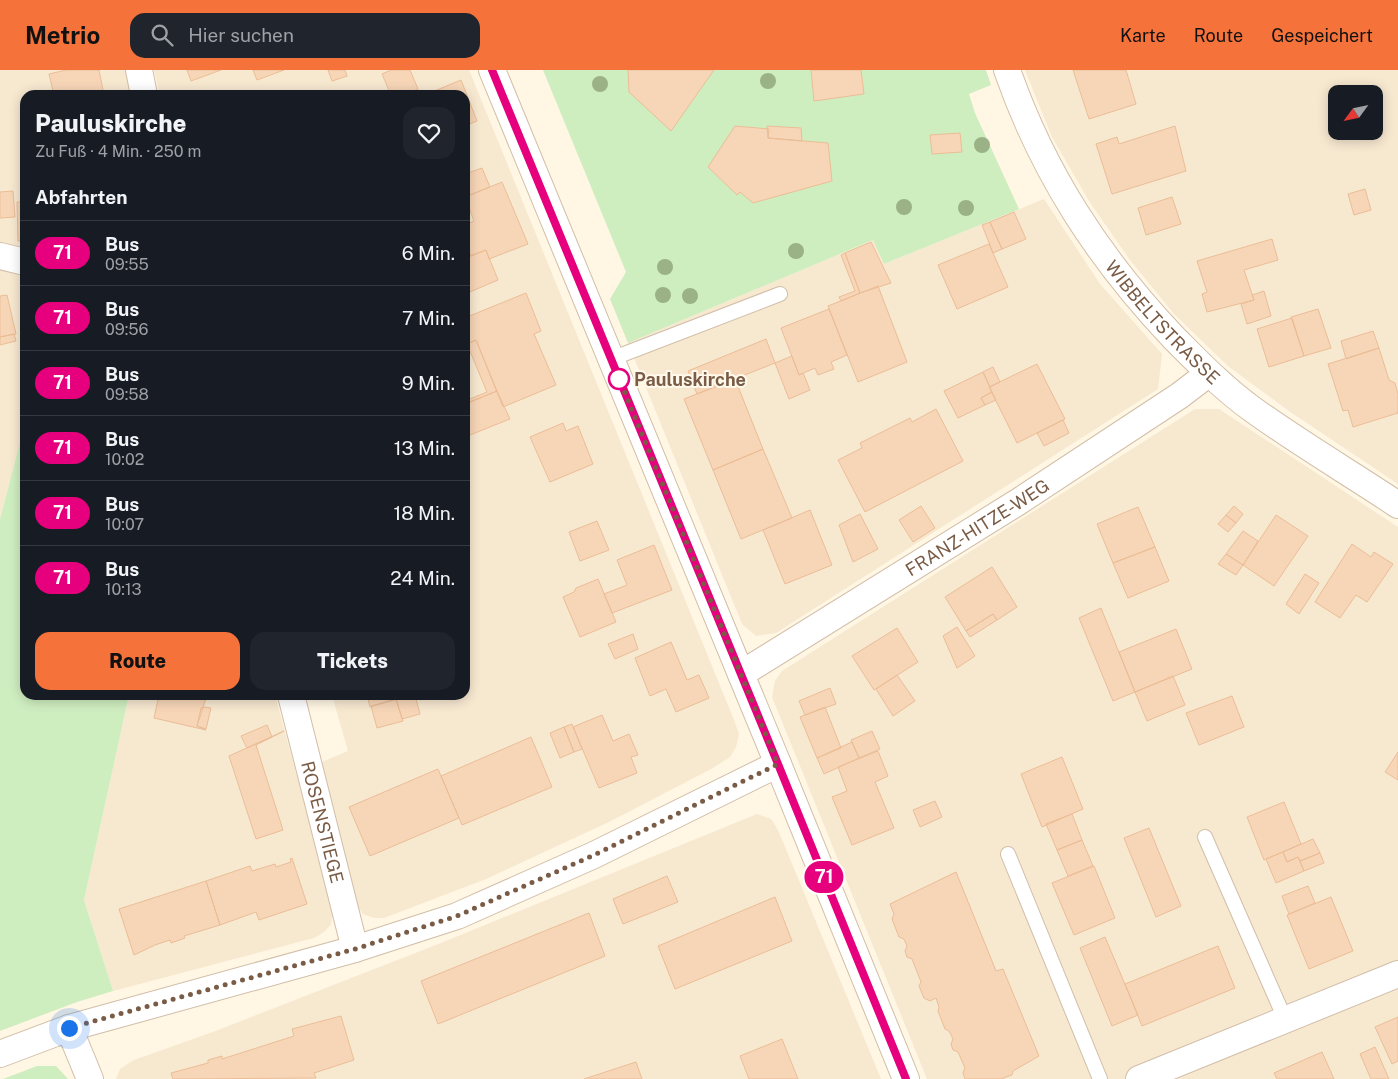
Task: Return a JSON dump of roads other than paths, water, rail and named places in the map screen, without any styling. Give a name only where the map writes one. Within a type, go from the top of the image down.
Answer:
[{"type":"street","points":[[139,70],[143,90]]},
{"type":"street","points":[[492,70],[906,1079]]},
{"type":"street","name":"WIBBELTSTRASSE","points":[[1007,70],[1050,172],[1092,241],[1144,307],[1208,374],[1252,409],[1398,505]]},
{"type":"street","points":[[0,256],[20,261]]},
{"type":"street","name":"FRANZ-HITZE-WEG","points":[[741,674],[1018,502],[1179,396],[1208,374]]},
{"type":"street","name":"ROSENSTIEGE","points":[[292,700],[355,949]]},
{"type":"street","points":[[0,1054],[69,1028],[355,949],[457,916],[594,855],[778,764]]},
{"type":"street","points":[[1139,1079],[1398,974]]},
{"type":"street","points":[[69,1028],[90,1079]]},
{"type":"lane","points":[[611,359],[780,294]]},
{"type":"lane","points":[[1204,837],[1285,1019]]},
{"type":"lane","points":[[1008,854],[1100,1079]]},
{"type":"place","name":"Pauluskirche","points":[[619,379]]}]
